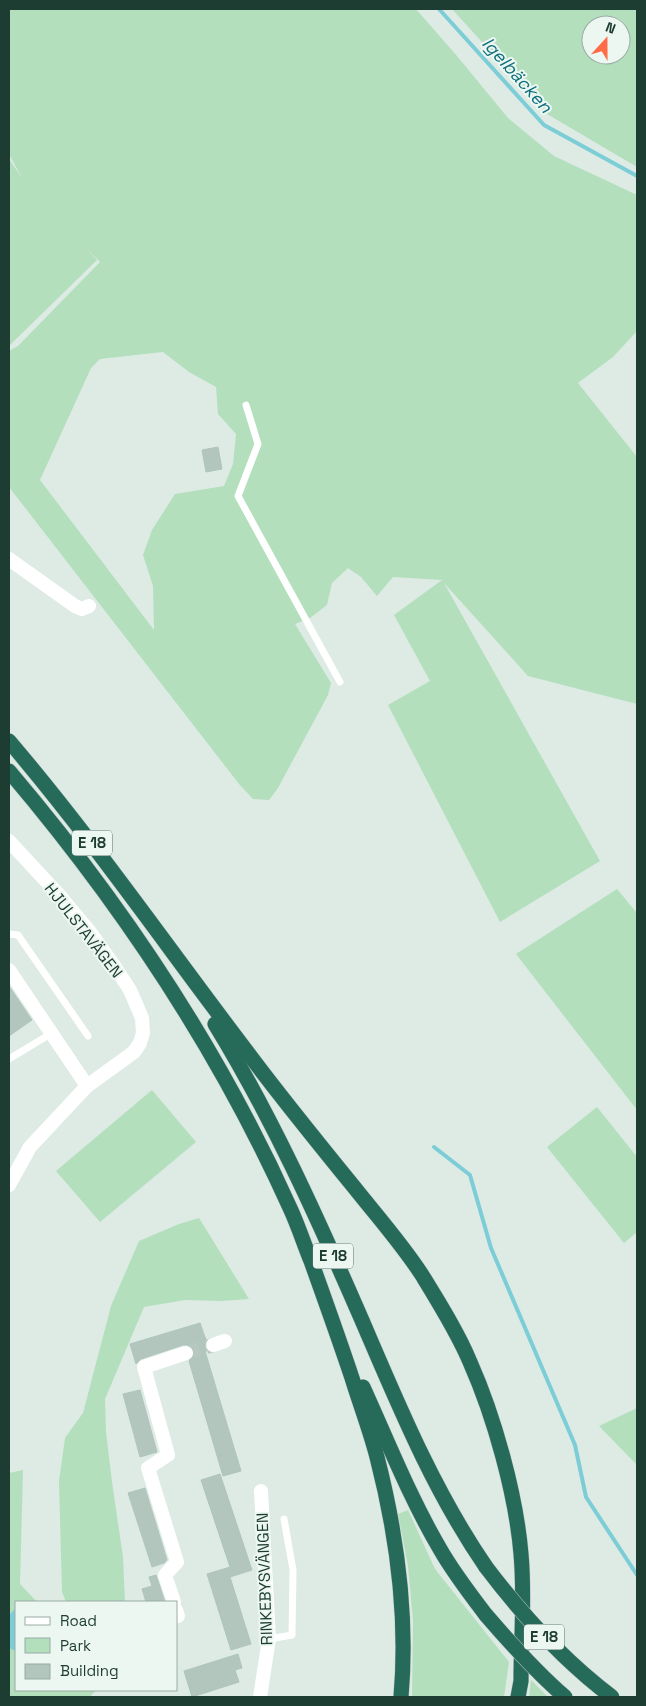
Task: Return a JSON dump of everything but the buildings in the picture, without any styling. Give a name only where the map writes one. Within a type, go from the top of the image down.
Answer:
[{"type":"highway","name":"E 18","points":[[9,741],[50,789],[110,866],[170,950],[226,1042],[285,1150],[425,1465],[448,1507],[486,1568],[532,1625],[565,1658],[612,1697]]},
{"type":"highway","name":"E 18","points":[[9,771],[95,878],[153,963],[205,1045],[266,1158],[291,1210],[335,1325],[422,1518],[440,1550],[460,1581],[486,1615],[527,1662],[565,1697]]},
{"type":"highway","points":[[170,950],[260,1070],[390,1232],[421,1274],[470,1362],[489,1411],[504,1461],[521,1554],[521,1681],[518,1697]]},
{"type":"highway","points":[[335,1325],[377,1455],[391,1518],[398,1564],[402,1617],[403,1675],[401,1697]]},
{"type":"street","points":[[9,560],[75,606],[82,609],[89,606]]},
{"type":"street","name":"HJULSTAVÄGEN","points":[[9,840],[90,932],[130,990],[142,1018],[143,1032],[140,1043],[134,1052],[87,1086],[30,1147],[9,1185]]},
{"type":"street","points":[[9,970],[87,1086]]},
{"type":"street","points":[[174,1601],[165,1575],[177,1562],[148,1468],[168,1455],[144,1367],[186,1354]]},
{"type":"street","name":"RINKEBYSVÄNGEN","points":[[260,1697],[269,1639],[261,1491]]},
{"type":"lane","points":[[246,405],[258,444],[238,496],[340,682]]},
{"type":"lane","points":[[9,934],[18,935],[88,1036]]},
{"type":"lane","points":[[9,1059],[52,1033]]},
{"type":"lane","points":[[269,1639],[292,1635],[293,1570],[284,1519]]},
{"type":"green space","points":[[9,9],[416,9],[508,118],[554,156],[637,195],[637,331],[613,357],[578,383],[637,457],[637,704],[528,676],[444,583],[600,861],[500,922],[388,705],[430,681],[394,615],[442,580],[393,577],[377,596],[361,577],[348,568],[332,583],[327,605],[310,618],[295,624],[331,683],[328,695],[278,788],[269,800],[253,799],[239,784],[9,487],[9,351],[18,346],[100,262],[86,248],[97,260],[9,346],[9,159],[22,178],[9,154]],"holes":[[[163,352],[189,372],[216,387],[218,414],[236,434],[233,464],[224,486],[175,494],[152,530],[143,555],[153,586],[154,630],[40,480],[91,368],[100,359]]]},
{"type":"green space","points":[[452,9],[637,9],[637,167],[547,114]]},
{"type":"green space","points":[[617,889],[637,913],[637,1110],[516,954]]},
{"type":"green space","points":[[152,1090],[196,1142],[100,1222],[56,1171]]},
{"type":"green space","points":[[597,1107],[637,1157],[637,1232],[624,1243],[547,1147]]},
{"type":"green space","points":[[199,1218],[249,1299],[221,1301],[185,1300],[144,1307],[105,1399],[106,1432],[123,1557],[125,1601],[66,1601],[62,1592],[59,1481],[65,1438],[83,1413],[111,1306],[139,1241],[179,1224]]},
{"type":"green space","points":[[637,1408],[637,1465],[599,1426]]},
{"type":"green space","points":[[23,1470],[20,1584],[36,1601],[15,1601],[15,1691],[95,1691],[90,1697],[9,1697],[9,1473]]},
{"type":"green space","points":[[408,1510],[435,1569],[509,1662],[504,1697],[412,1697],[413,1621],[408,1566],[398,1514]]},
{"type":"green space","points":[[531,1680],[548,1697],[529,1697]]},
{"type":"water","points":[[15,1609],[15,1651],[9,1648],[9,1615]]},
{"type":"waterway","name":"Igelbäcken","points":[[439,9],[544,125],[637,176]]},
{"type":"waterway","points":[[434,1147],[470,1175],[491,1248],[575,1445],[586,1497],[637,1575]]},
{"type":"tunnel","points":[[186,1353],[213,1345]]}]
